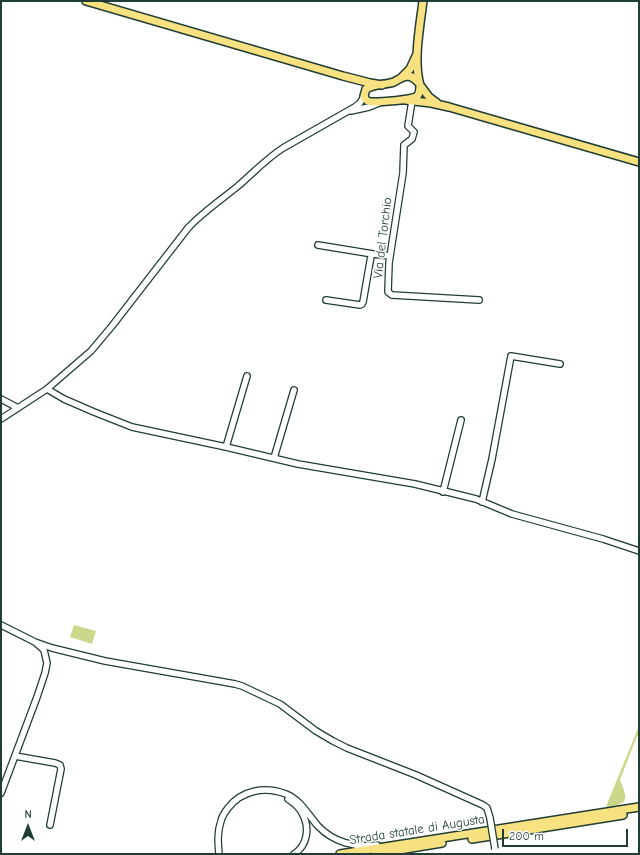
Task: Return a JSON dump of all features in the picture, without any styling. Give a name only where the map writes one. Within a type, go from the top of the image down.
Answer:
[{"type":"main road","points":[[86,1],[343,76],[382,85]]},
{"type":"main road","points":[[408,100],[416,97],[420,92],[417,63],[423,1]]},
{"type":"main road","points":[[364,95],[366,89],[369,87],[382,85],[402,77],[410,69],[418,52]]},
{"type":"main road","points":[[343,76],[354,81],[360,86],[366,100],[370,102],[408,100],[449,107],[639,162]]},
{"type":"main road","points":[[402,77],[413,77],[432,99],[449,107]]},
{"type":"main road","name":"Strada statale di Augusta","points":[[340,854],[639,807]]},
{"type":"main road","name":"Strada statale di Augusta","points":[[375,854],[639,812]]},
{"type":"street","points":[[1,419],[47,389],[91,351],[195,220],[236,187],[273,154],[360,103],[364,95]]},
{"type":"street","name":"Via del Torchio","points":[[408,100],[408,126],[414,132],[412,139],[404,145],[403,149],[403,173],[389,263],[388,292],[392,295],[479,300]]},
{"type":"street","points":[[345,112],[369,107],[381,102]]},
{"type":"street","points":[[318,245],[390,256]]},
{"type":"street","points":[[326,300],[360,305],[362,304],[371,256],[373,254]]},
{"type":"street","points":[[482,502],[492,459],[511,356],[560,364]]},
{"type":"street","points":[[226,447],[247,376]]},
{"type":"street","points":[[47,389],[64,399],[132,427],[298,464],[415,484],[482,502],[512,514],[639,550]]},
{"type":"street","points":[[274,458],[294,390]]},
{"type":"street","points":[[1,399],[18,408]]},
{"type":"street","points":[[443,492],[461,420]]},
{"type":"street","points":[[1,625],[35,642],[52,648],[106,661],[242,686],[280,704],[332,741],[416,775],[483,805],[487,808],[490,818],[495,851]]},
{"type":"street","points":[[35,642],[44,650],[47,663]]},
{"type":"street","points":[[1,793],[39,691],[52,648]]},
{"type":"street","points":[[15,756],[60,765],[61,769],[50,825]]},
{"type":"street","points":[[219,854],[219,829],[225,812],[238,798],[247,793],[261,790],[274,790],[287,794],[298,802],[318,826],[328,834],[340,841],[354,845],[371,846],[438,836],[464,835]]},
{"type":"street","points":[[223,854],[222,829],[224,820],[228,813],[241,800],[261,793],[274,794],[286,798],[296,805],[302,813],[306,823],[307,834],[304,843],[298,852],[294,854]]},
{"type":"street","points":[[393,854],[434,844]]},
{"type":"green space","points":[[74,625],[96,631],[92,644],[70,637]]},
{"type":"green space","points":[[639,726],[639,736],[637,736],[620,780],[625,796],[624,802],[615,806],[607,807],[607,804]]}]
